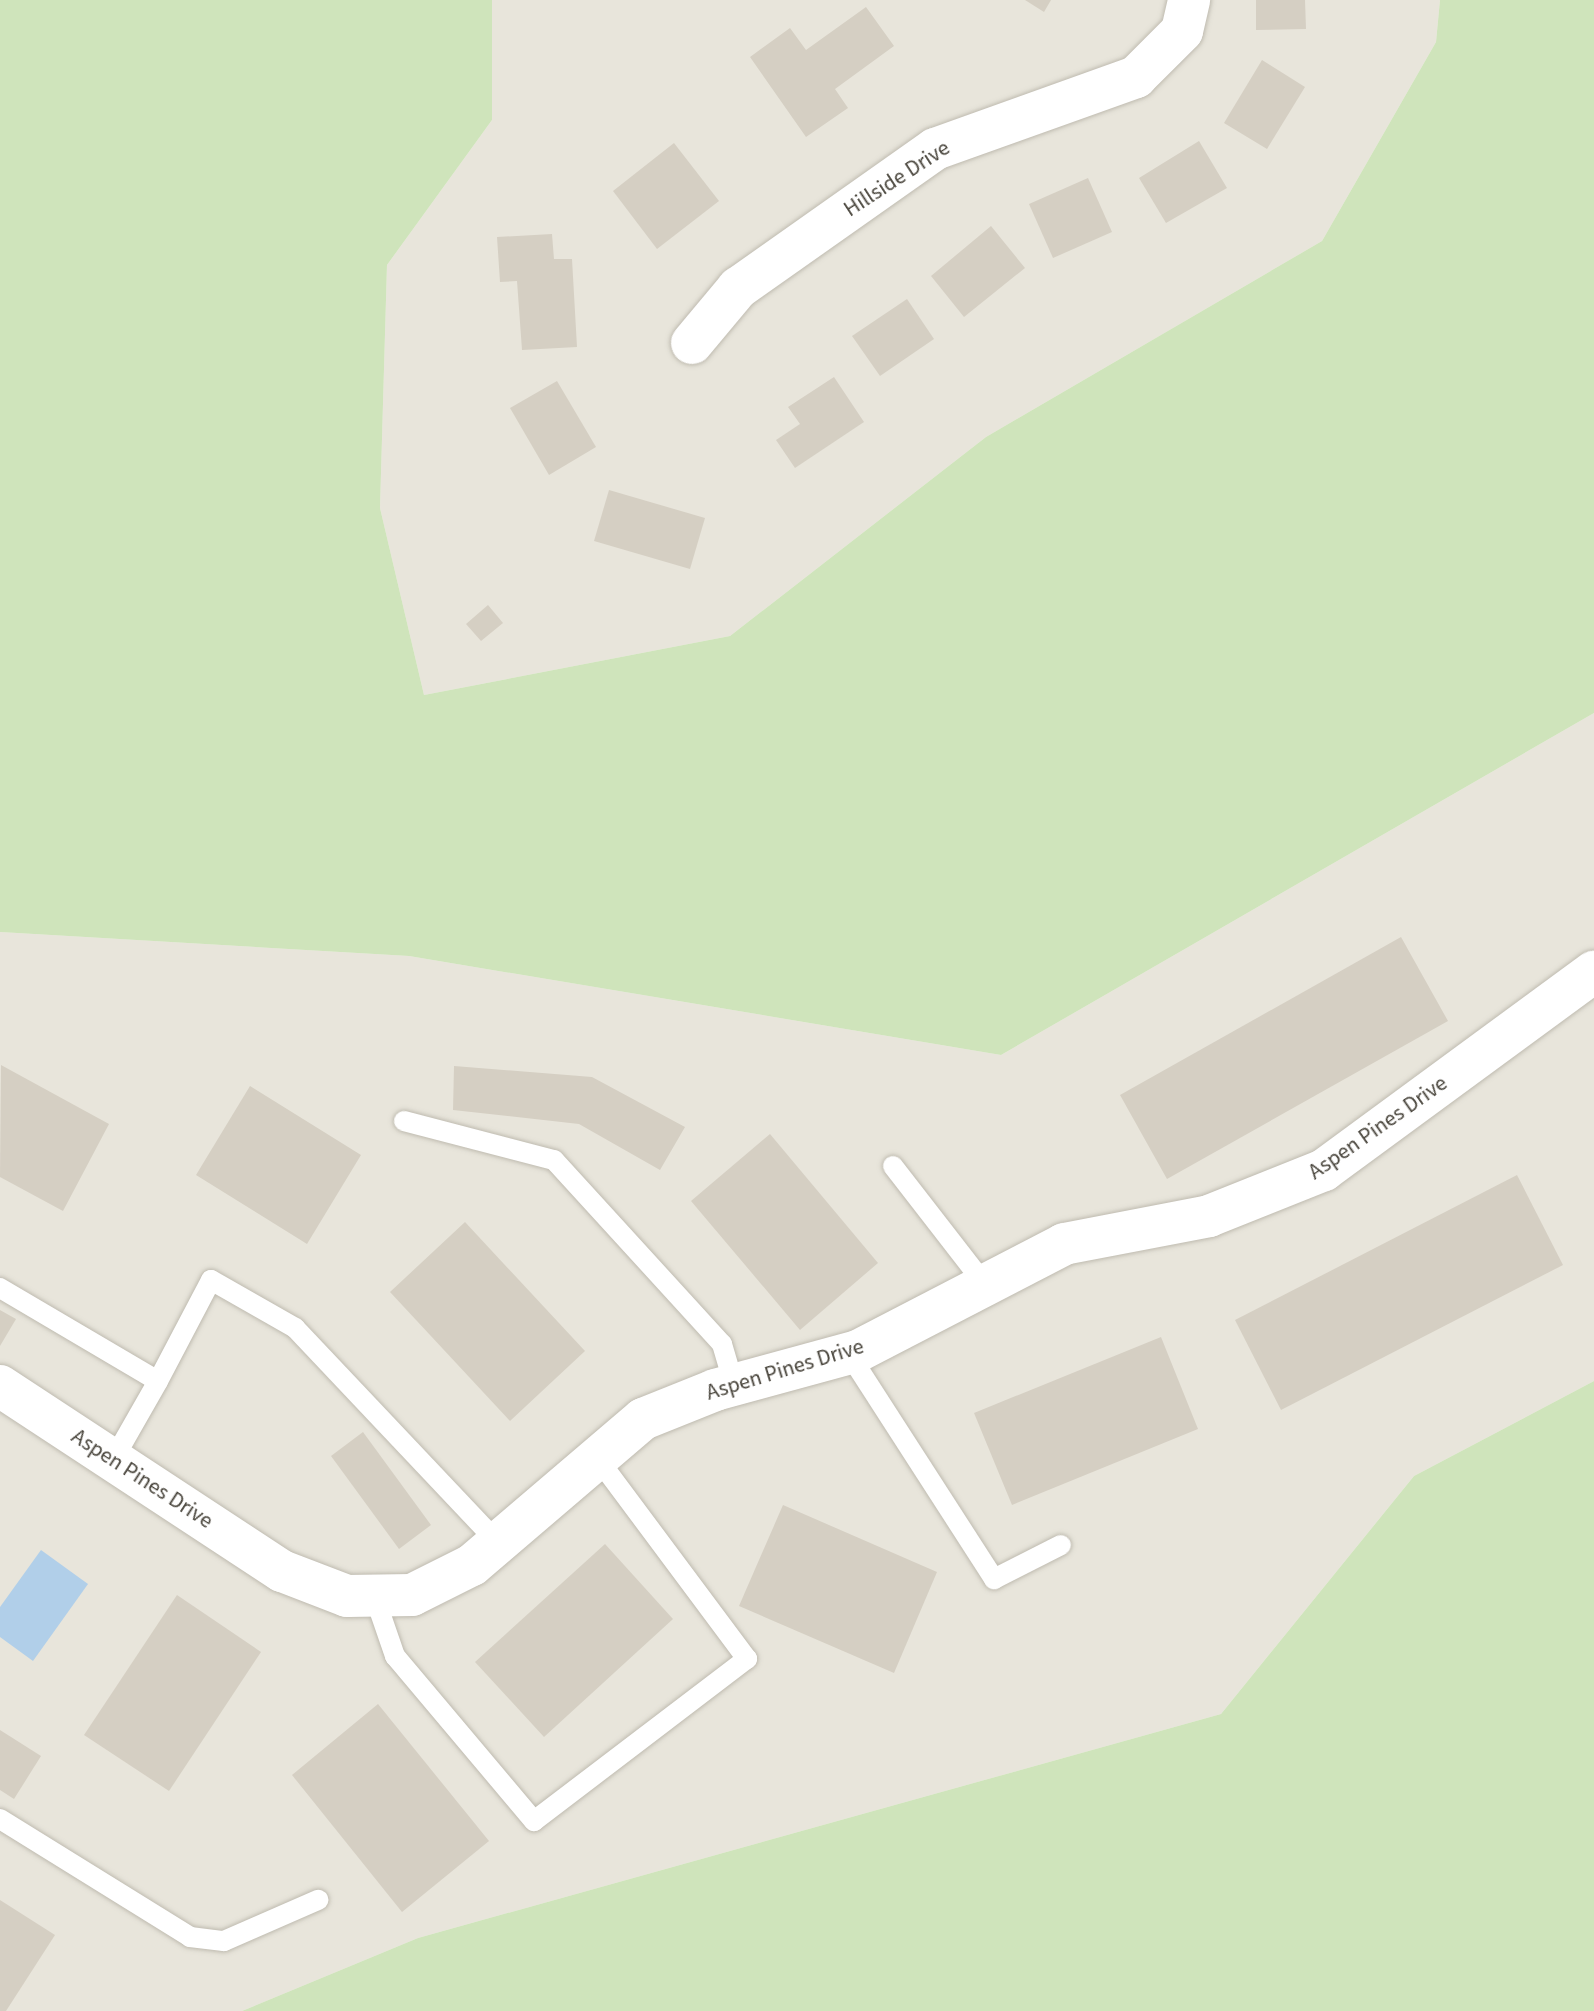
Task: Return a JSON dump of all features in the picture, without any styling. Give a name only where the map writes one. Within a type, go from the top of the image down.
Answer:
[{"type":"street","name":"Hillside Drive","points":[[692,343],[738,288],[935,149],[1136,77],[1182,31],[1189,0]]},
{"type":"street","name":"Aspen Pines Drive","points":[[0,1386],[282,1571],[347,1596],[412,1595],[472,1565],[595,1455],[643,1419],[734,1385],[849,1354],[983,1282],[1064,1244],[1209,1216],[1324,1170],[1594,972]]},
{"type":"lane","points":[[404,1121],[554,1160],[722,1344],[734,1385]]},
{"type":"lane","points":[[893,1166],[983,1282]]},
{"type":"lane","points":[[113,1460],[211,1280],[295,1328],[498,1543]]},
{"type":"lane","points":[[0,1288],[158,1381]]},
{"type":"lane","points":[[849,1354],[994,1579],[1061,1545]]},
{"type":"lane","points":[[374,1595],[395,1656],[534,1821],[747,1659],[595,1455]]},
{"type":"lane","points":[[0,1819],[190,1937],[224,1941],[318,1900]]},
{"type":"shaded area","points":[[492,0],[1440,0],[1436,42],[1322,241],[986,437],[730,636],[424,695],[380,508],[387,265],[492,120]]},
{"type":"shaded area","points":[[1594,713],[1594,1381],[1414,1476],[1221,1714],[418,1938],[242,2011],[0,2011],[0,932],[409,956],[1001,1055]]},
{"type":"green space","points":[[0,0],[492,0],[492,120],[387,265],[380,508],[424,695],[730,636],[986,437],[1322,241],[1436,42],[1440,0],[1594,0],[1594,713],[1001,1055],[409,956],[0,932]]},
{"type":"green space","points":[[1594,1381],[1594,2011],[242,2011],[418,1938],[1221,1714],[1414,1476]]},
{"type":"water","points":[[41,1550],[88,1584],[33,1661],[0,1637],[0,1607]]},
{"type":"building","points":[[1025,0],[1051,0],[1044,12]]},
{"type":"building","points":[[1256,0],[1305,0],[1306,29],[1256,30]]},
{"type":"building","points":[[866,7],[894,46],[835,89],[848,108],[806,137],[750,57],[790,28],[806,50]]},
{"type":"building","points":[[1262,60],[1305,87],[1267,149],[1224,123]]},
{"type":"building","points":[[1199,141],[1227,188],[1166,223],[1139,178]]},
{"type":"building","points":[[674,143],[719,201],[657,249],[613,191]]},
{"type":"building","points":[[1088,178],[1112,232],[1053,258],[1029,204]]},
{"type":"building","points":[[991,226],[1025,268],[964,317],[931,276]]},
{"type":"building","points":[[552,234],[554,259],[572,259],[577,347],[522,350],[517,281],[500,282],[497,237]]},
{"type":"building","points":[[907,299],[934,339],[880,376],[852,336]]},
{"type":"building","points":[[834,377],[864,422],[795,468],[776,440],[800,424],[788,407]]},
{"type":"building","points":[[557,381],[596,447],[549,475],[510,408]]},
{"type":"building","points":[[609,490],[705,518],[690,569],[594,541]]},
{"type":"building","points":[[488,605],[503,623],[481,641],[466,624]]},
{"type":"building","points":[[1401,937],[1448,1021],[1167,1179],[1120,1095]]},
{"type":"building","points":[[1,1065],[109,1124],[63,1211],[0,1177]]},
{"type":"building","points":[[454,1066],[592,1077],[685,1127],[660,1170],[579,1124],[453,1110]]},
{"type":"building","points":[[250,1086],[361,1155],[307,1244],[196,1175]]},
{"type":"building","points":[[770,1134],[878,1263],[800,1330],[691,1201]]},
{"type":"building","points":[[1517,1175],[1563,1265],[1281,1410],[1235,1320]]},
{"type":"building","points":[[465,1222],[585,1351],[510,1421],[390,1292]]},
{"type":"building","points":[[0,1310],[16,1319],[0,1346]]},
{"type":"building","points":[[1161,1337],[1198,1429],[1012,1505],[974,1413]]},
{"type":"building","points":[[363,1432],[431,1525],[399,1549],[331,1456]]},
{"type":"building","points":[[783,1505],[937,1572],[894,1673],[739,1606]]},
{"type":"building","points":[[605,1544],[673,1619],[544,1737],[475,1662]]},
{"type":"building","points":[[177,1595],[261,1652],[169,1791],[84,1735]]},
{"type":"building","points":[[378,1704],[489,1841],[402,1912],[292,1775]]},
{"type":"building","points":[[0,1730],[41,1756],[14,1799],[0,1790]]},
{"type":"building","points":[[0,1900],[55,1935],[6,2011],[0,2011]]}]
